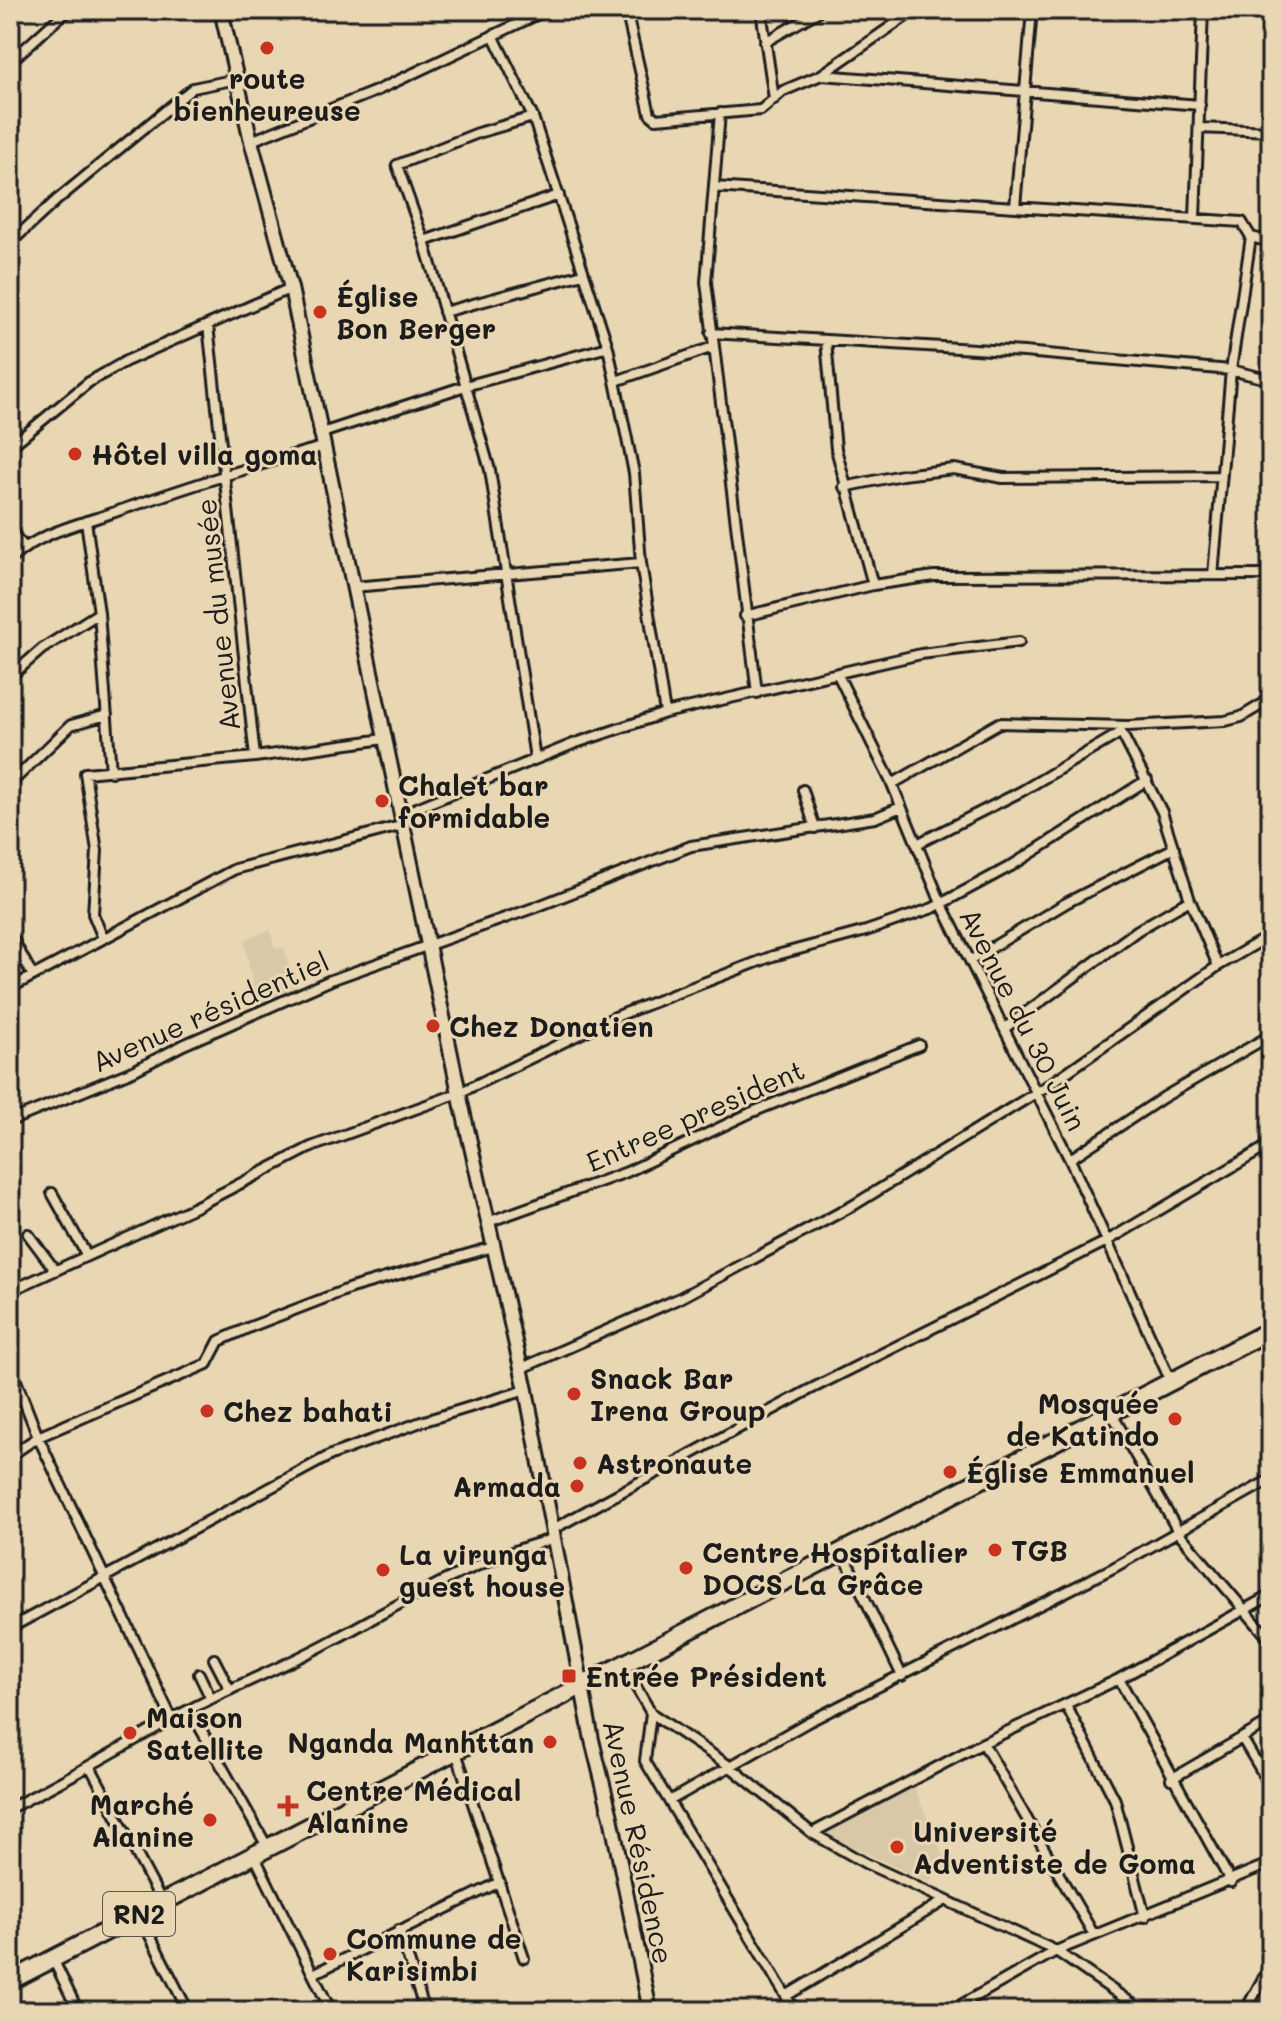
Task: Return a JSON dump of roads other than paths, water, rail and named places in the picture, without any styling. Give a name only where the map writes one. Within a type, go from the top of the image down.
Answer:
[{"type":"highway","name":"RN2","points":[[10,1981],[582,1683],[843,1553],[885,1527],[1271,1330]]},
{"type":"street","points":[[10,62],[63,14],[73,10]]},
{"type":"street","name":"Avenue Résidence","points":[[221,10],[251,141],[291,288],[459,1093],[522,1368],[582,1683],[650,2011]]},
{"type":"street","points":[[251,141],[376,91],[547,10]]},
{"type":"street","points":[[626,10],[651,117],[761,110],[794,85],[821,75],[915,10]]},
{"type":"street","points":[[761,10],[774,99]]},
{"type":"street","points":[[765,42],[821,10]]},
{"type":"street","points":[[1015,207],[1032,10]]},
{"type":"street","points":[[1195,218],[1203,10]]},
{"type":"street","points":[[493,35],[533,117],[608,347],[635,484],[641,563],[665,713]]},
{"type":"street","points":[[821,75],[1200,105]]},
{"type":"street","points":[[10,243],[58,199],[193,88],[237,79]]},
{"type":"street","points":[[720,113],[706,282],[745,616],[757,693]]},
{"type":"street","points":[[533,117],[397,164],[424,241],[490,470],[504,577],[535,758]]},
{"type":"street","points":[[1199,128],[1271,131]]},
{"type":"street","points":[[714,187],[1242,222],[1251,237],[1231,370],[1213,575]]},
{"type":"street","points":[[424,241],[559,195]]},
{"type":"street","points":[[1251,237],[1271,242]]},
{"type":"street","points":[[444,312],[583,274]]},
{"type":"street","points":[[10,447],[89,382],[154,348],[291,288]]},
{"type":"street","name":"Avenue du musée","points":[[208,325],[255,757]]},
{"type":"street","points":[[711,333],[1231,370],[1271,380]]},
{"type":"street","points":[[826,341],[830,411],[844,487],[873,585]]},
{"type":"street","points":[[10,560],[24,546],[86,521],[321,440],[465,386],[608,347]]},
{"type":"street","points":[[616,381],[713,347]]},
{"type":"street","points":[[844,487],[954,469],[1003,478],[1221,476]]},
{"type":"street","points":[[86,521],[99,613],[111,772]]},
{"type":"street","points":[[10,532],[24,546]]},
{"type":"street","points":[[352,587],[504,577],[641,563]]},
{"type":"street","points":[[745,616],[873,585],[967,575],[1271,575]]},
{"type":"street","points":[[10,677],[42,649],[99,613]]},
{"type":"street","points":[[10,988],[235,869],[403,819],[535,758],[665,713],[934,651],[1019,642]]},
{"type":"street","name":"Avenue du 30 Juin","points":[[838,675],[892,784],[941,903],[1070,1159],[1171,1382]]},
{"type":"street","points":[[892,784],[999,723],[1119,729],[1234,720],[1271,699]]},
{"type":"street","points":[[10,784],[71,725],[107,715]]},
{"type":"street","points":[[1119,729],[1147,780],[1174,848],[1190,900],[1218,966]]},
{"type":"street","points":[[917,844],[1022,791],[1119,729]]},
{"type":"street","points":[[103,938],[93,914],[97,851],[84,775],[255,757],[384,739]]},
{"type":"street","points":[[10,1291],[195,1207],[311,1147],[459,1093],[657,1000],[773,956],[866,931],[941,903],[1011,866],[1147,780]]},
{"type":"street","points":[[803,790],[815,828]]},
{"type":"street","name":"Avenue résidentiel","points":[[10,1121],[135,1070],[183,1045],[331,980],[430,947],[691,846],[875,818],[901,807]]},
{"type":"street","points":[[971,960],[1066,903],[1174,848]]},
{"type":"street","points":[[1005,1028],[1138,930],[1190,900]]},
{"type":"street","points":[[10,934],[33,976]]},
{"type":"street","points":[[522,1368],[680,1298],[854,1205],[1037,1093],[1218,966],[1271,935]]},
{"type":"street","points":[[1070,1159],[1164,1097],[1271,1035]]},
{"type":"street","name":"Entree president","points":[[488,1222],[627,1172],[750,1113],[919,1045]]},
{"type":"street","points":[[10,1808],[91,1768],[172,1719],[333,1640],[424,1587],[555,1533],[809,1390],[1107,1241],[1271,1144]]},
{"type":"street","points":[[52,1193],[86,1254]]},
{"type":"street","points":[[28,1234],[55,1270]]},
{"type":"street","points":[[10,1456],[38,1437],[207,1364],[219,1341],[250,1327],[351,1288],[493,1247]]},
{"type":"street","points":[[10,1365],[38,1437],[172,1719]]},
{"type":"street","points":[[10,1628],[331,1455],[421,1422],[526,1390]]},
{"type":"street","points":[[1111,1412],[1179,1533],[1271,1641]]},
{"type":"street","points":[[669,1801],[728,1765],[1179,1533],[1271,1479]]},
{"type":"street","points":[[843,1553],[902,1676]]},
{"type":"street","points":[[812,1833],[983,1743],[1119,1679],[1271,1595]]},
{"type":"street","points":[[214,1659],[230,1690]]},
{"type":"street","points":[[622,1663],[651,1713],[728,1765],[812,1833],[944,1901],[1056,1951],[1135,2009]]},
{"type":"street","points":[[199,1674],[211,1699]]},
{"type":"street","points":[[1119,1679],[1171,1779],[1231,1882]]},
{"type":"street","points":[[1066,1705],[1115,1800],[1145,1917]]},
{"type":"street","points":[[190,1710],[261,1851],[331,2011]]},
{"type":"street","points":[[651,1713],[645,1761],[795,2011]]},
{"type":"street","points":[[1171,1779],[1271,1721]]},
{"type":"street","points":[[1242,1738],[1271,1787]]},
{"type":"street","points":[[983,1743],[1094,1935]]},
{"type":"street","points":[[456,1751],[524,1958]]},
{"type":"street","points":[[91,1768],[162,1902]]},
{"type":"street","points":[[950,2011],[1056,1951],[1231,1882],[1271,1863]]},
{"type":"street","points":[[313,1974],[500,1882]]},
{"type":"street","points":[[786,1996],[944,1901]]},
{"type":"street","points":[[139,1914],[188,2011]]},
{"type":"street","points":[[399,1930],[425,2011]]},
{"type":"street","points":[[53,1959],[78,2011]]},
{"type":"street","points":[[1245,2011],[1271,1964]]},
{"type":"place","name":"route bienheureuse","points":[[267,48]]},
{"type":"place","name":"Église Bon Berger","points":[[320,312]]},
{"type":"place","name":"Hôtel villa goma","points":[[75,454]]},
{"type":"place","name":"Chalet bar formidable","points":[[382,801]]},
{"type":"place","name":"Chez Donatien","points":[[433,1026]]},
{"type":"place","name":"Snack Bar Irena Group","points":[[574,1394]]},
{"type":"place","name":"Chez bahati","points":[[207,1411]]},
{"type":"place","name":"Mosquée de Katindo","points":[[1175,1419]]},
{"type":"place","name":"Astronaute","points":[[580,1463]]},
{"type":"place","name":"Église Emmanuel","points":[[950,1472]]},
{"type":"place","name":"Armada","points":[[577,1486]]},
{"type":"place","name":"TGB","points":[[995,1550]]},
{"type":"place","name":"Centre Hospitalier DOCS La Grâce","points":[[686,1568]]},
{"type":"place","name":"La virunga guest house","points":[[383,1570]]},
{"type":"place","name":"Entrée Président","points":[[569,1676]]},
{"type":"place","name":"Maison Satellite","points":[[130,1733]]},
{"type":"place","name":"Nganda Manhttan","points":[[550,1742]]},
{"type":"place","name":"Centre Médical Alanine","points":[[288,1806]]},
{"type":"place","name":"Marché Alanine","points":[[210,1820]]},
{"type":"place","name":"Université Adventiste de Goma","points":[[897,1847]]},
{"type":"place","name":"Commune de Karisimbi","points":[[330,1954]]}]
